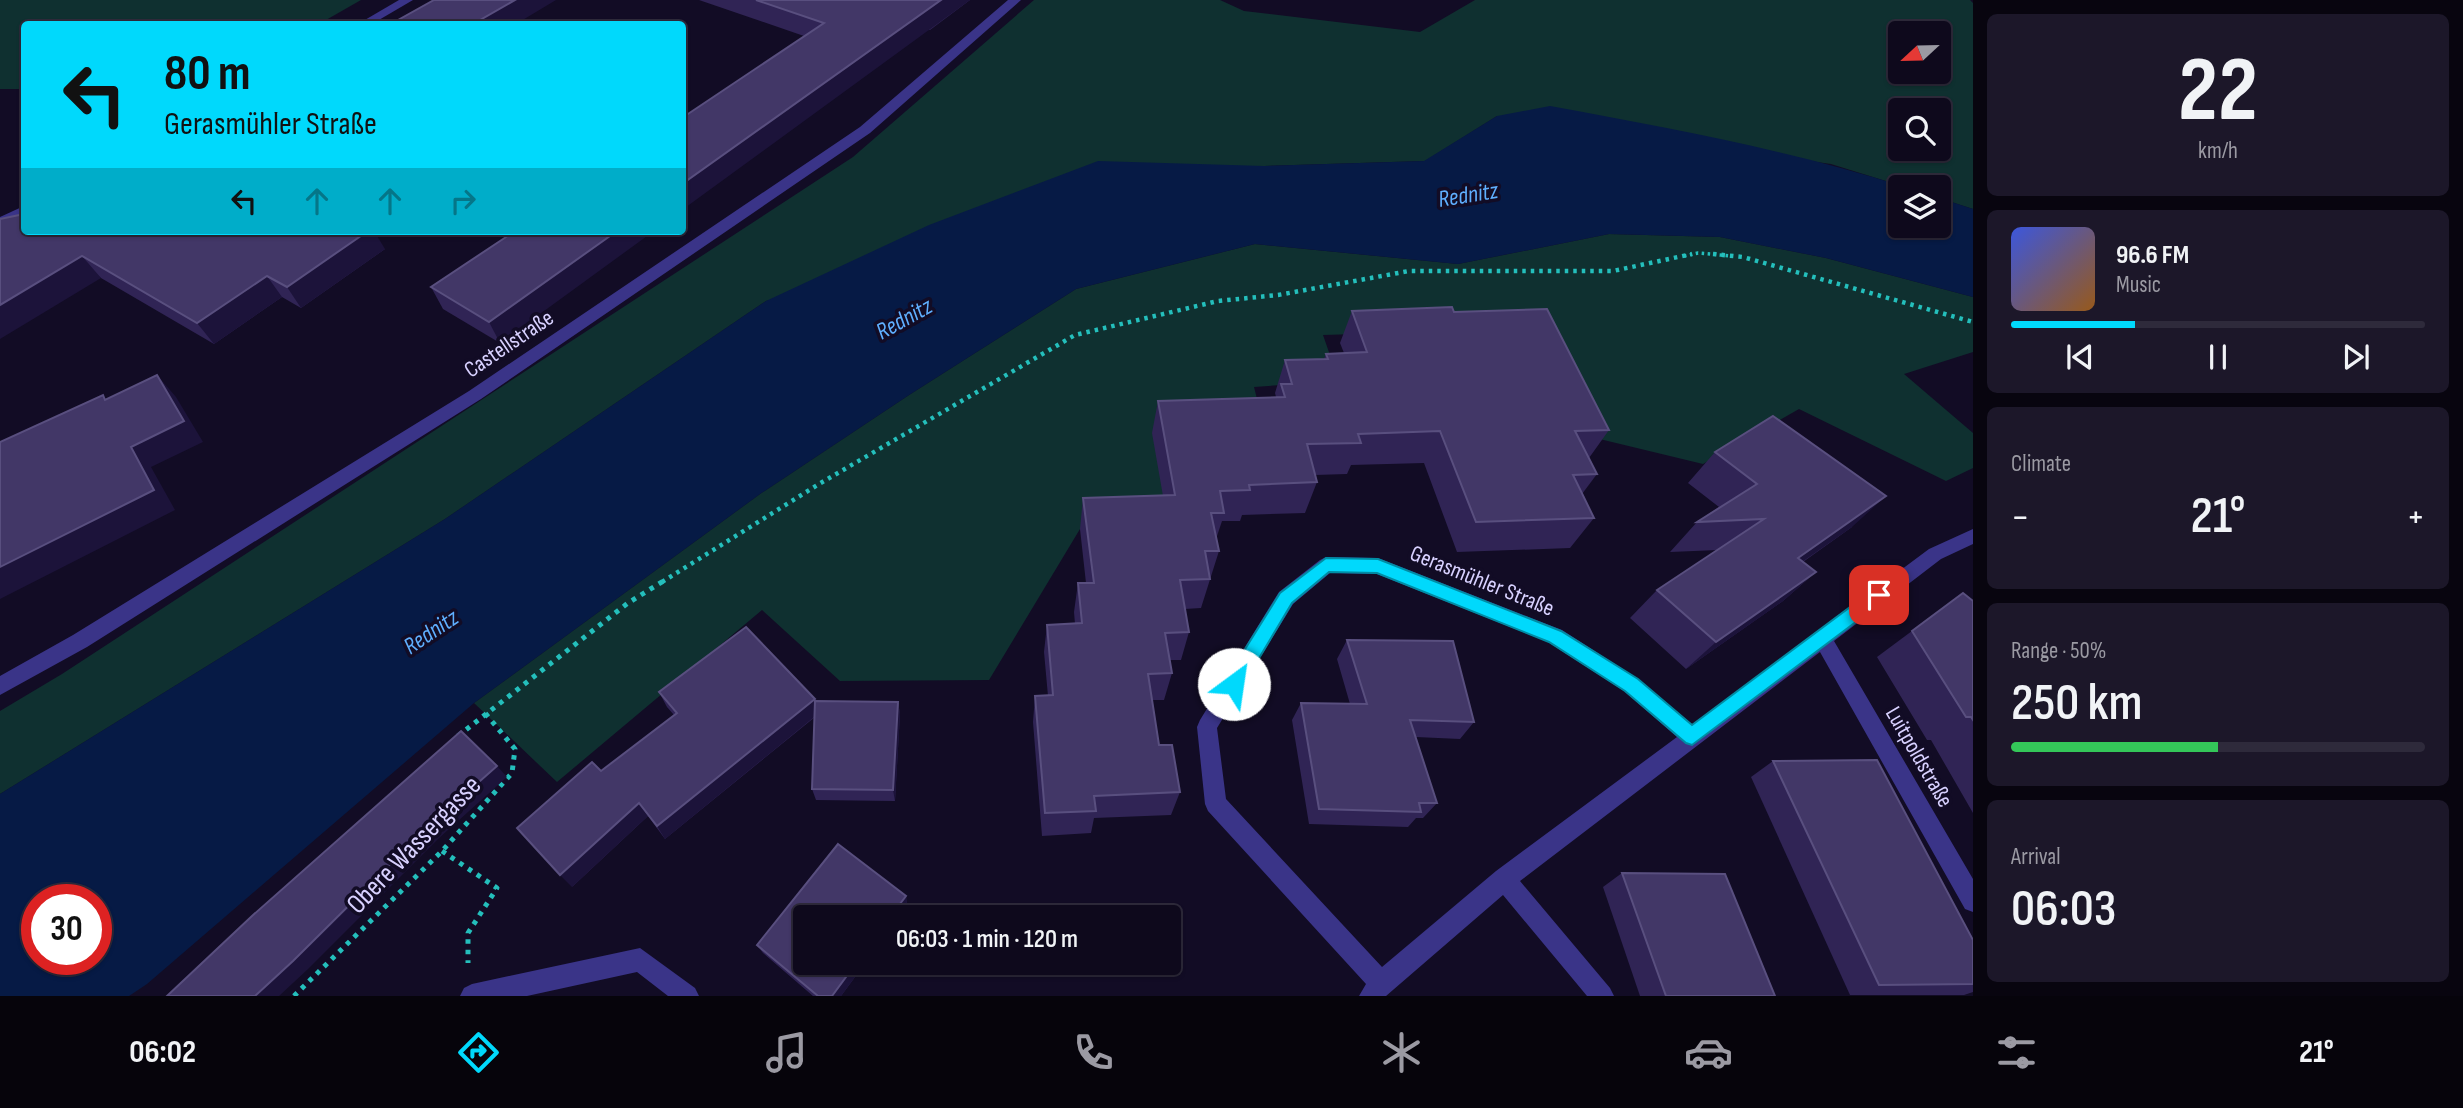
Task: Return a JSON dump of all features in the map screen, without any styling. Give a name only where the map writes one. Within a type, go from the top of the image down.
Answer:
[{"type":"street","points":[[369,21],[407,0]]},
{"type":"street","name":"Castellstraße","points":[[0,686],[80,641],[475,395],[865,130],[1015,0]]},
{"type":"street","points":[[2,222],[21,212]]},
{"type":"street","name":"Gerasmühler Straße","points":[[1692,737],[1631,685],[1555,636],[1378,566],[1326,565],[1286,598],[1208,727],[1216,804],[1376,990],[1504,879],[1692,737],[1822,637],[1935,554],[1973,536]]},
{"type":"street","name":"Luitpoldstraße","points":[[1822,637],[1973,901]]},
{"type":"street","points":[[1504,879],[1602,996]]},
{"type":"street","points":[[472,996],[640,960],[687,996]]},
{"type":"path","points":[[447,745],[628,603],[820,484],[1074,335],[1218,301],[1278,295],[1409,271],[1614,271],[1698,253],[1743,257],[1973,322]]},
{"type":"path","name":"Obere Wassergasse","points":[[295,996],[442,850],[512,773],[516,749],[485,713]]},
{"type":"path","points":[[442,850],[497,888],[468,933],[468,971]]},
{"type":"green space","points":[[0,0],[361,0],[324,21],[21,21],[21,89],[0,89]]},
{"type":"green space","points":[[1034,0],[1220,0],[1244,11],[1420,32],[1475,0],[1970,0],[1973,3],[1973,209],[1951,202],[1951,175],[1888,175],[1888,182],[1831,164],[1497,116],[1425,161],[1265,166],[766,301],[445,519],[0,794],[0,711],[62,674],[853,157]]},
{"type":"green space","points":[[1609,234],[1720,237],[1826,258],[1973,297],[1973,352],[1904,374],[1973,433],[1973,468],[1946,481],[1799,409],[1703,464],[1583,435],[1529,329],[1323,335],[1339,381],[1254,387],[1263,423],[1170,537],[1121,527],[1080,529],[989,680],[840,681],[762,610],[557,782],[474,703],[760,494],[1076,289],[1255,244],[1458,264]]},
{"type":"water","name":"Rednitz","points":[[1550,106],[1729,141],[1817,162],[1888,182],[1888,238],[1951,238],[1951,202],[1973,209],[1973,297],[1826,258],[1720,237],[1609,234],[1458,264],[1255,244],[1076,289],[760,494],[474,703],[147,984],[129,996],[0,996],[0,794],[445,519],[766,301],[929,225],[1098,161],[1264,166],[1424,161],[1497,116]]},
{"type":"building","points":[[434,0],[515,0],[478,21],[396,21]]},
{"type":"building","points":[[756,0],[941,0],[686,181],[686,115],[824,23]]},
{"type":"building","points":[[21,215],[21,235],[362,235],[287,287],[267,276],[197,323],[82,256],[0,305],[0,219]]},
{"type":"building","points":[[509,235],[611,235],[489,322],[431,287]]},
{"type":"building","points":[[1452,307],[1454,312],[1547,309],[1609,430],[1575,431],[1597,474],[1573,475],[1594,518],[1476,522],[1440,431],[1358,434],[1361,443],[1307,444],[1317,482],[1249,485],[1250,490],[1220,491],[1224,513],[1211,513],[1219,551],[1205,551],[1210,579],[1180,580],[1189,632],[1165,633],[1172,673],[1148,674],[1159,745],[1172,745],[1180,792],[1094,796],[1096,811],[1045,813],[1035,696],[1053,695],[1047,625],[1082,623],[1078,583],[1094,583],[1083,498],[1175,495],[1158,401],[1285,397],[1281,384],[1292,384],[1285,360],[1328,359],[1326,354],[1367,352],[1352,311]]},
{"type":"building","points":[[157,375],[184,421],[131,447],[154,490],[0,567],[0,442],[103,395],[105,400]]},
{"type":"building","points":[[1773,416],[1886,496],[1798,558],[1816,572],[1716,642],[1657,590],[1764,519],[1697,522],[1757,484],[1715,452]]},
{"type":"building","points":[[1963,593],[1973,601],[1973,720],[1966,717],[1912,631]]},
{"type":"building","points":[[746,627],[815,699],[657,826],[639,803],[560,875],[517,828],[592,762],[601,771],[677,713],[659,692]]},
{"type":"building","points":[[1347,640],[1453,641],[1474,722],[1410,720],[1437,803],[1419,803],[1421,812],[1319,809],[1301,703],[1367,704]]},
{"type":"building","points":[[815,701],[898,702],[893,790],[812,789]]},
{"type":"building","points":[[461,731],[497,766],[427,828],[255,996],[167,996],[252,916]]},
{"type":"building","points":[[1877,760],[1973,940],[1973,984],[1879,985],[1773,761]]},
{"type":"building","points":[[838,844],[906,896],[899,905],[793,905],[793,975],[847,975],[832,996],[818,996],[757,945]]},
{"type":"building","points":[[1622,873],[1725,874],[1775,996],[1666,996]]},
{"type":"route","points":[[1234,684],[1286,598],[1326,565],[1378,566],[1555,636],[1631,685],[1692,737],[1879,595]]}]
